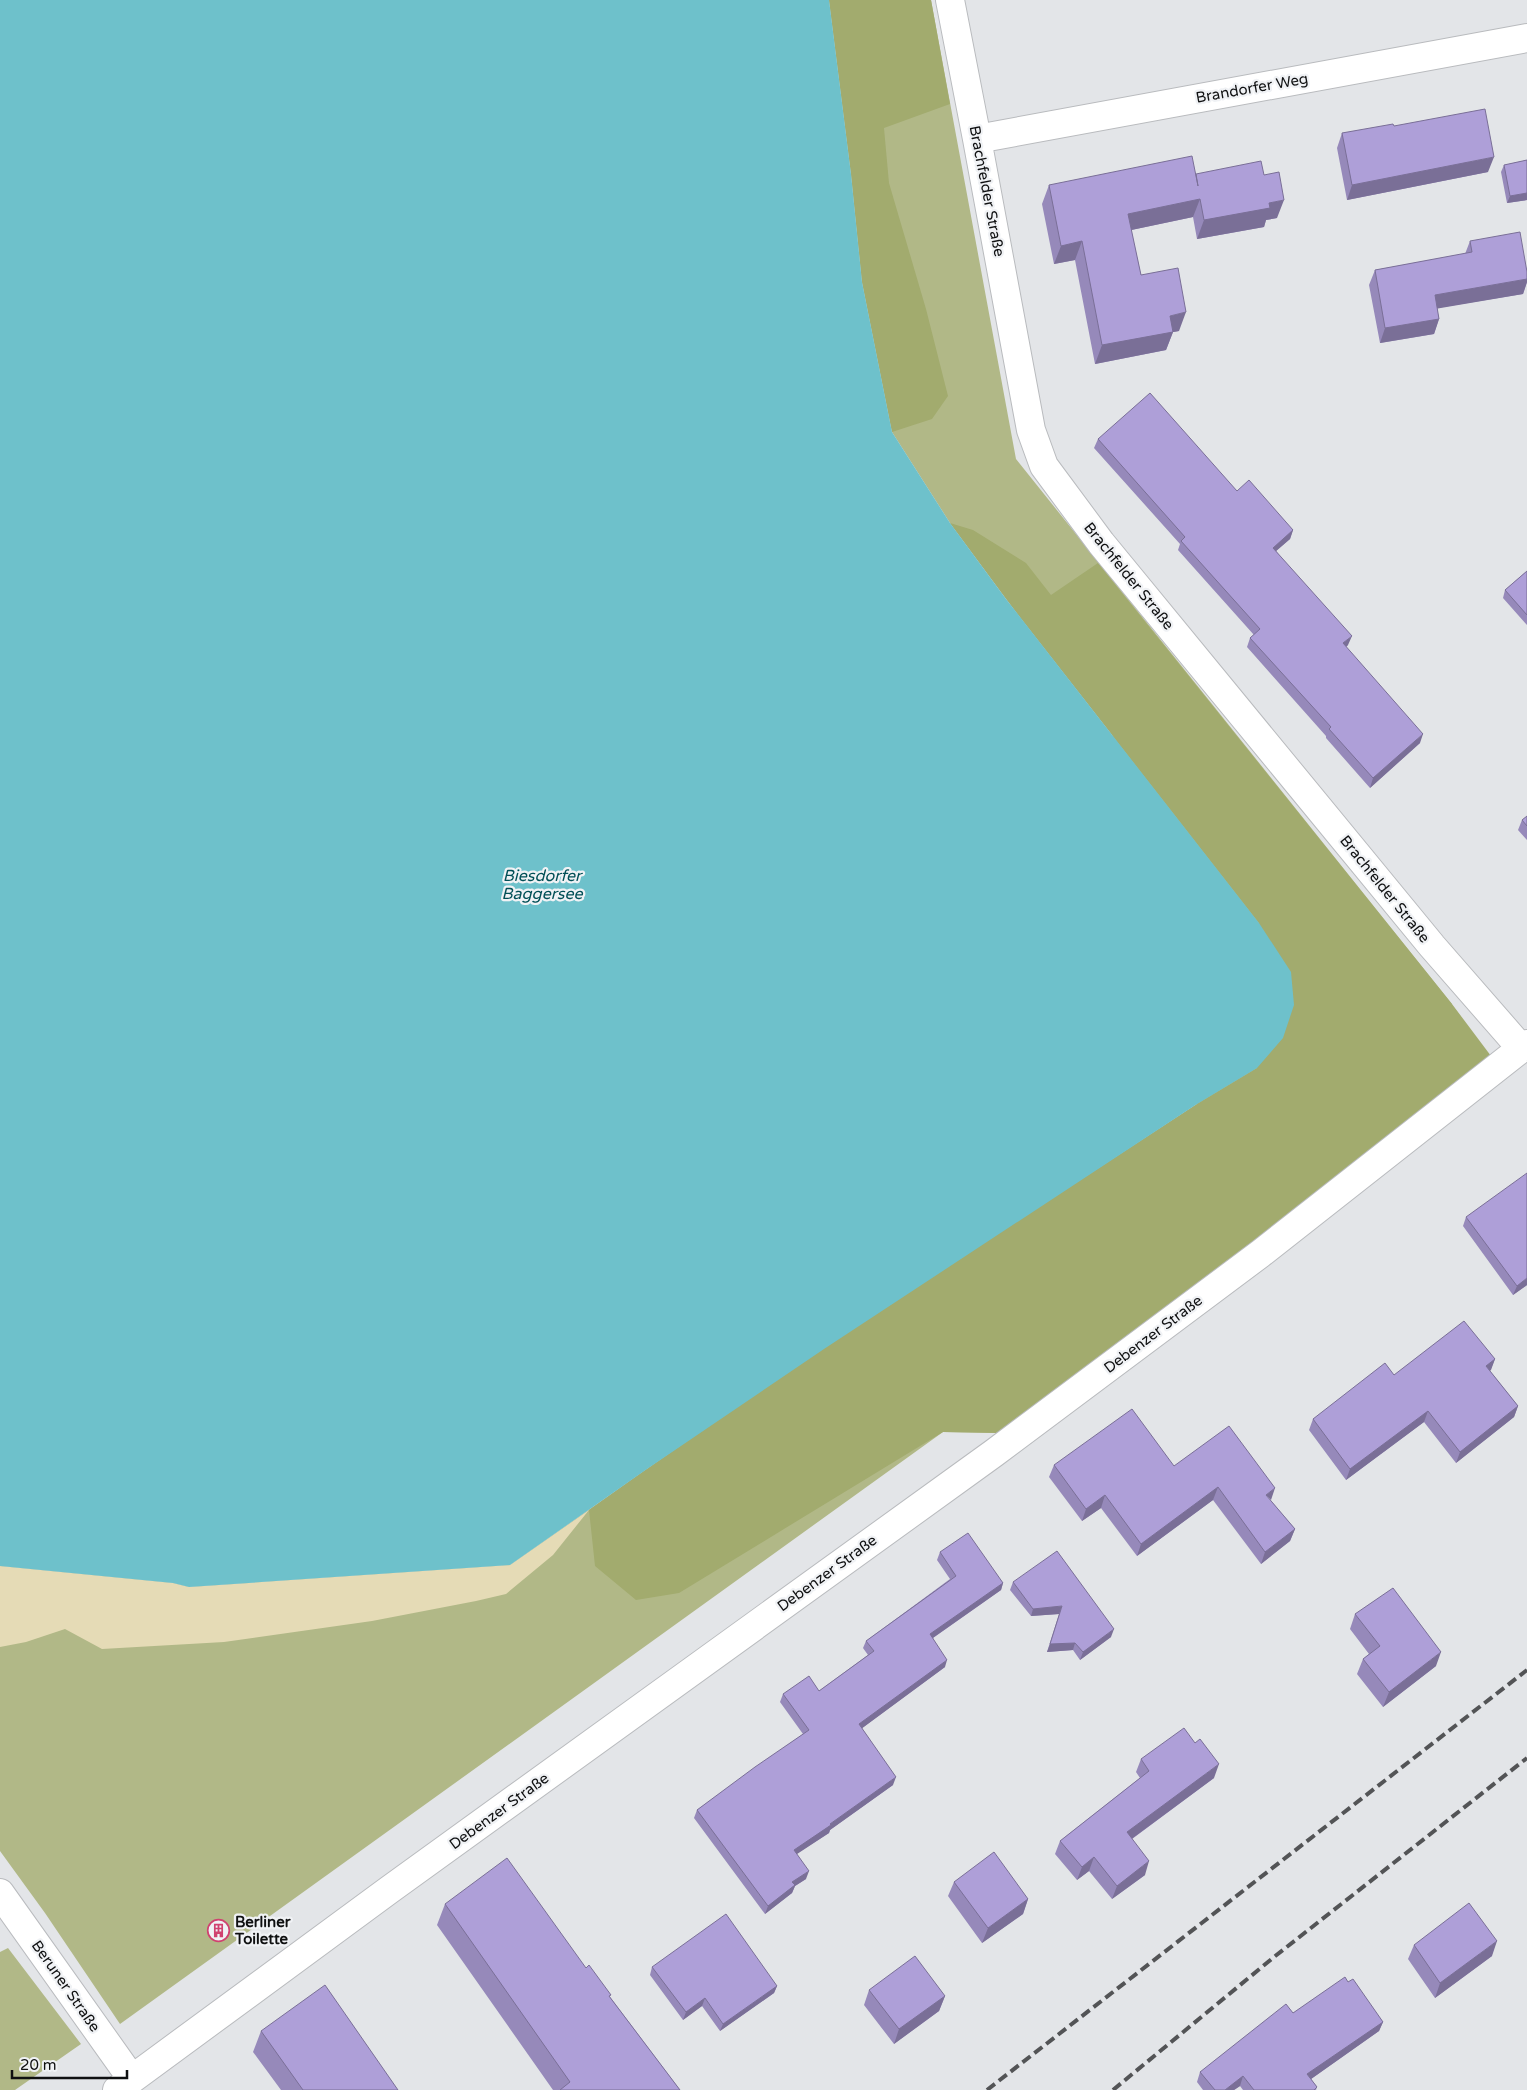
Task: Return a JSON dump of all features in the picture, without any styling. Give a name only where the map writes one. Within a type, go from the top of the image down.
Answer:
[{"type":"street","name":"Brachfelder Straße","points":[[950,0],[978,139],[1031,430],[1044,466],[1107,551],[1432,946],[1524,1046]]},
{"type":"street","name":"Brandorfer Weg","points":[[978,139],[1527,38]]},
{"type":"street","name":"Debenzer Straße","points":[[124,2085],[397,1884],[994,1453],[1260,1254],[1524,1046]]},
{"type":"street","name":"Beruner Straße","points":[[0,1893],[124,2085]]},
{"type":"green space","points":[[829,0],[931,0],[1016,459],[1452,1004],[1376,1147],[1193,1288],[999,1433],[943,1432],[120,2024],[45,1913],[0,1851],[0,1566],[173,1583],[189,1587],[510,1565],[824,1349],[1197,1104],[1112,734],[1006,599],[950,523],[892,432],[862,282],[851,174]]},
{"type":"green space","points":[[829,0],[931,0],[950,104],[884,128],[889,183],[926,309],[948,396],[932,419],[892,432],[862,282],[851,174]]},
{"type":"green space","points":[[950,523],[973,530],[1026,563],[1051,595],[1098,563],[1452,1004],[1491,1056],[1193,1288],[999,1433],[943,1432],[679,1593],[636,1600],[595,1566],[589,1510],[739,1405],[891,1304],[1197,1104],[1257,1068],[1259,923],[1019,616]]},
{"type":"green space","points":[[8,1948],[81,2044],[15,2090],[0,2090],[0,1952]]},
{"type":"sand","points":[[589,1510],[553,1555],[506,1594],[476,1601],[372,1621],[224,1642],[102,1649],[65,1629],[26,1642],[0,1647],[0,1566],[173,1583],[189,1587],[510,1565]]},
{"type":"water","name":"Biesdorfer Baggersee","points":[[0,0],[829,0],[851,174],[862,282],[892,432],[950,523],[1006,599],[1259,923],[1291,972],[1294,1005],[1283,1038],[1257,1068],[1197,1104],[824,1349],[510,1565],[189,1587],[173,1583],[0,1566]]},
{"type":"building","points":[[1485,109],[1494,157],[1352,185],[1342,133],[1393,124],[1394,126]]},
{"type":"building","points":[[1192,156],[1198,186],[1196,174],[1261,161],[1264,175],[1279,172],[1284,200],[1269,203],[1270,208],[1204,220],[1200,199],[1128,214],[1141,275],[1178,268],[1186,312],[1170,316],[1173,332],[1102,345],[1082,241],[1061,246],[1049,185]]},
{"type":"building","points":[[1527,160],[1527,193],[1510,196],[1504,165]]},
{"type":"building","points":[[1520,232],[1527,279],[1435,295],[1439,319],[1385,328],[1375,270],[1472,252],[1470,241]]},
{"type":"building","points":[[1150,393],[1237,491],[1249,480],[1293,530],[1273,548],[1352,636],[1343,643],[1423,734],[1373,778],[1329,729],[1331,727],[1250,638],[1260,629],[1181,541],[1185,537],[1098,439]]},
{"type":"building","points":[[1527,571],[1527,615],[1505,590]]},
{"type":"building","points":[[1527,816],[1527,826],[1522,820]]},
{"type":"building","points":[[1527,1173],[1527,1278],[1517,1286],[1466,1217]]},
{"type":"building","points":[[1464,1321],[1495,1359],[1486,1366],[1518,1406],[1460,1452],[1428,1411],[1350,1469],[1313,1419],[1385,1363],[1394,1375]]},
{"type":"building","points":[[1132,1409],[1174,1466],[1229,1426],[1275,1488],[1266,1495],[1295,1529],[1265,1552],[1218,1487],[1141,1544],[1105,1495],[1086,1509],[1054,1465]]},
{"type":"building","points":[[968,1533],[1003,1583],[930,1634],[947,1660],[859,1724],[896,1777],[794,1850],[809,1871],[792,1882],[795,1885],[768,1906],[697,1810],[809,1730],[783,1694],[809,1676],[819,1691],[874,1651],[866,1641],[956,1576],[940,1552]]},
{"type":"building","points":[[1057,1551],[1114,1629],[1083,1652],[1075,1643],[1050,1644],[1062,1606],[1033,1609],[1013,1582]]},
{"type":"building","points":[[1393,1588],[1441,1652],[1389,1692],[1363,1659],[1380,1646],[1355,1614]]},
{"type":"building","points":[[1184,1728],[1195,1743],[1200,1739],[1219,1764],[1127,1832],[1149,1861],[1117,1886],[1094,1857],[1082,1867],[1060,1841],[1149,1771],[1141,1759]]},
{"type":"building","points":[[994,1852],[1028,1899],[988,1928],[954,1882]]},
{"type":"building","points":[[507,1858],[586,1968],[589,1965],[611,1995],[609,1996],[680,2090],[560,2090],[570,2082],[445,1904]]},
{"type":"building","points":[[1469,1903],[1497,1941],[1440,1983],[1414,1945]]},
{"type":"building","points":[[726,1914],[777,1986],[723,2024],[705,1998],[686,2012],[652,1967]]},
{"type":"building","points":[[915,1956],[945,1996],[899,2029],[869,1990]]},
{"type":"building","points":[[1345,1977],[1348,1982],[1353,1979],[1383,2022],[1307,2074],[1317,2087],[1314,2090],[1254,2090],[1243,2076],[1225,2090],[1215,2090],[1200,2072],[1286,2004],[1293,2013]]},
{"type":"building","points":[[325,1985],[398,2090],[303,2090],[261,2031]]},
{"type":"railway","points":[[987,2090],[1527,1670]]},
{"type":"railway","points":[[1113,2090],[1274,1957],[1527,1758]]},
{"type":"place","name":"Berliner Toilette","points":[[219,1931]]}]
